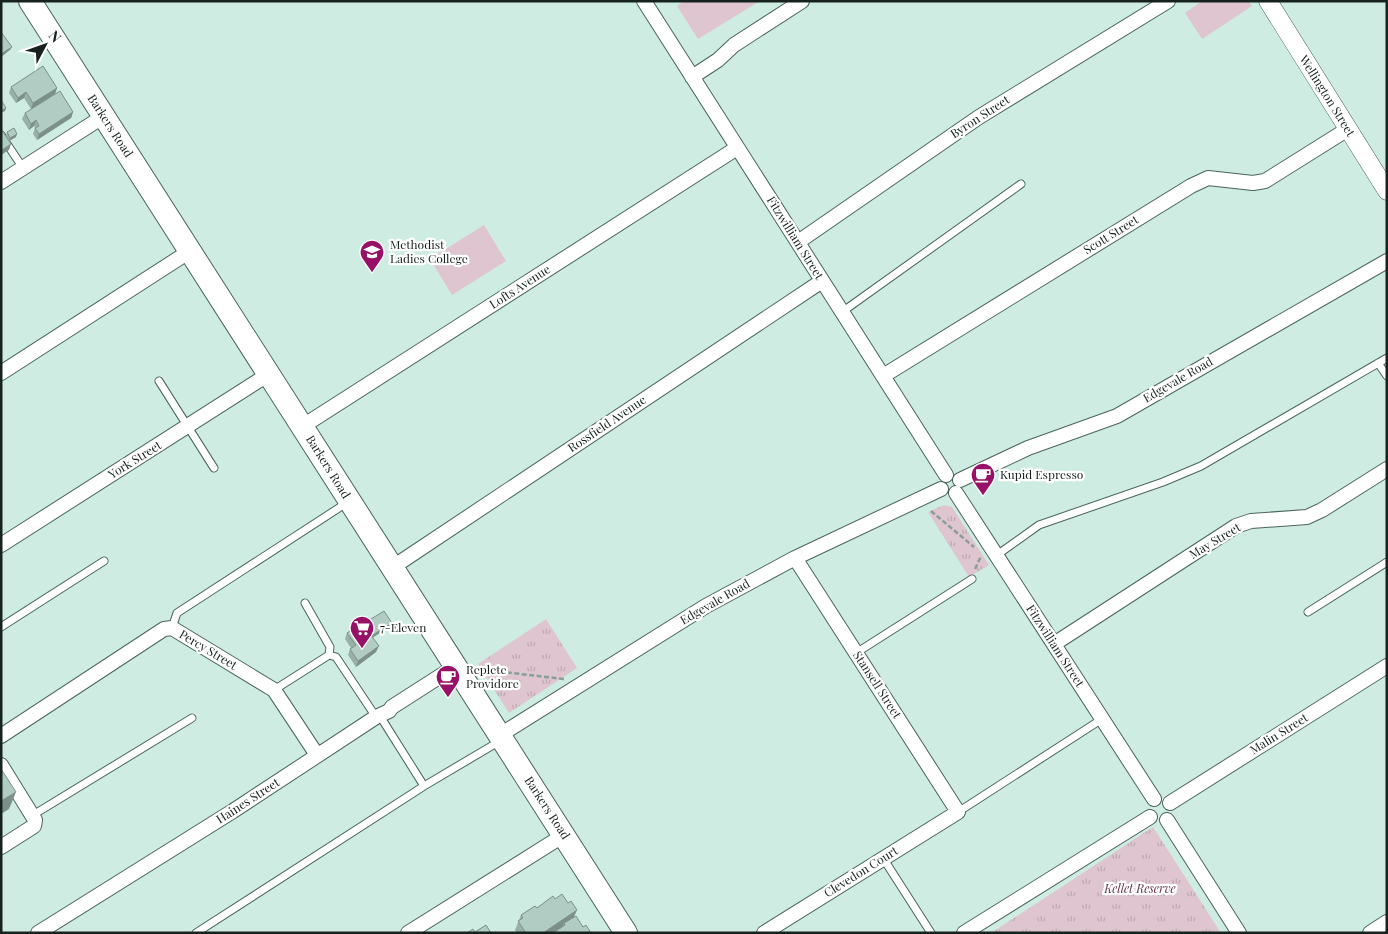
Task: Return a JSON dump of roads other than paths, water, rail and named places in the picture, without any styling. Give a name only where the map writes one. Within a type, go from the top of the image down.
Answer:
[{"type":"main road","name":"Barkers Road","points":[[30,1],[626,933]]},
{"type":"street","name":"Fitzwilliam Street","points":[[644,1],[946,475]]},
{"type":"street","points":[[690,73],[714,52],[734,45],[802,1]]},
{"type":"street","name":"Byron Street","points":[[798,242],[979,117],[1168,1]]},
{"type":"street","name":"Wellington Street","points":[[1268,1],[1387,191]]},
{"type":"street","points":[[1,182],[104,116]]},
{"type":"street","name":"Scott Street","points":[[883,376],[1190,186],[1208,178],[1253,183],[1265,181],[1348,130]]},
{"type":"street","name":"Lofts Avenue","points":[[302,426],[738,148]]},
{"type":"street","points":[[1,373],[190,251]]},
{"type":"street","name":"Edgevale Road","points":[[958,486],[1028,448],[1117,416],[1387,261]]},
{"type":"street","name":"Rossfield Avenue","points":[[393,567],[822,281]]},
{"type":"street","name":"York Street","points":[[1,545],[269,374]]},
{"type":"street","name":"May Street","points":[[1054,644],[1236,526],[1251,520],[1307,517],[1322,510],[1387,469]]},
{"type":"street","points":[[953,474],[958,486],[950,495],[941,489],[940,482],[946,475],[953,474]]},
{"type":"street","name":"Fitzwilliam Street","points":[[958,486],[997,555],[1154,799]]},
{"type":"street","name":"Edgevale Road","points":[[501,737],[584,681],[706,606],[795,558],[941,489]]},
{"type":"street","name":"Stansell Street","points":[[795,558],[958,812]]},
{"type":"street","name":"Percy Street","points":[[1,736],[164,629],[172,628],[274,690],[317,755]]},
{"type":"street","name":"Haines Street","points":[[38,933],[233,811],[456,666]]},
{"type":"street","name":"Malin Street","points":[[1170,803],[1387,666]]},
{"type":"street","points":[[1,765],[34,817],[34,826],[1,847]]},
{"type":"street","points":[[1162,797],[1170,803],[1172,811],[1168,820],[1159,822],[1150,817],[1148,808],[1154,799],[1162,797]]},
{"type":"street","name":"Clevedon Court","points":[[764,933],[958,812]]},
{"type":"street","points":[[964,933],[1150,817]]},
{"type":"street","points":[[1168,820],[1238,933]]},
{"type":"street","points":[[408,933],[564,835]]},
{"type":"street","points":[[1370,933],[1387,922]]},
{"type":"lane","points":[[1,135],[23,168]]},
{"type":"lane","points":[[842,312],[1021,184]]},
{"type":"lane","points":[[997,555],[1039,525],[1163,482],[1201,466],[1387,358]]},
{"type":"lane","points":[[1378,362],[1387,376]]},
{"type":"lane","points":[[159,381],[214,468]]},
{"type":"lane","points":[[172,628],[177,613],[350,500]]},
{"type":"lane","points":[[1,627],[104,561]]},
{"type":"lane","points":[[1308,612],[1387,562]]},
{"type":"lane","points":[[856,653],[972,579]]},
{"type":"lane","points":[[305,603],[330,648],[328,655]]},
{"type":"lane","points":[[274,690],[328,655],[336,656],[424,786]]},
{"type":"lane","points":[[34,817],[192,718]]},
{"type":"lane","points":[[958,812],[1102,719]]},
{"type":"lane","points":[[196,933],[501,737]]},
{"type":"lane","points":[[883,858],[931,933]]},
{"type":"place","name":"Methodist Ladies College","points":[[372,273]]},
{"type":"place","name":"Kupid Espresso","points":[[983,496]]},
{"type":"place","name":"7-Eleven","points":[[362,649]]},
{"type":"place","name":"Replete Providore","points":[[448,698]]},
{"type":"park label","name":"Kellet Reserve","points":[[1140,889]]}]
